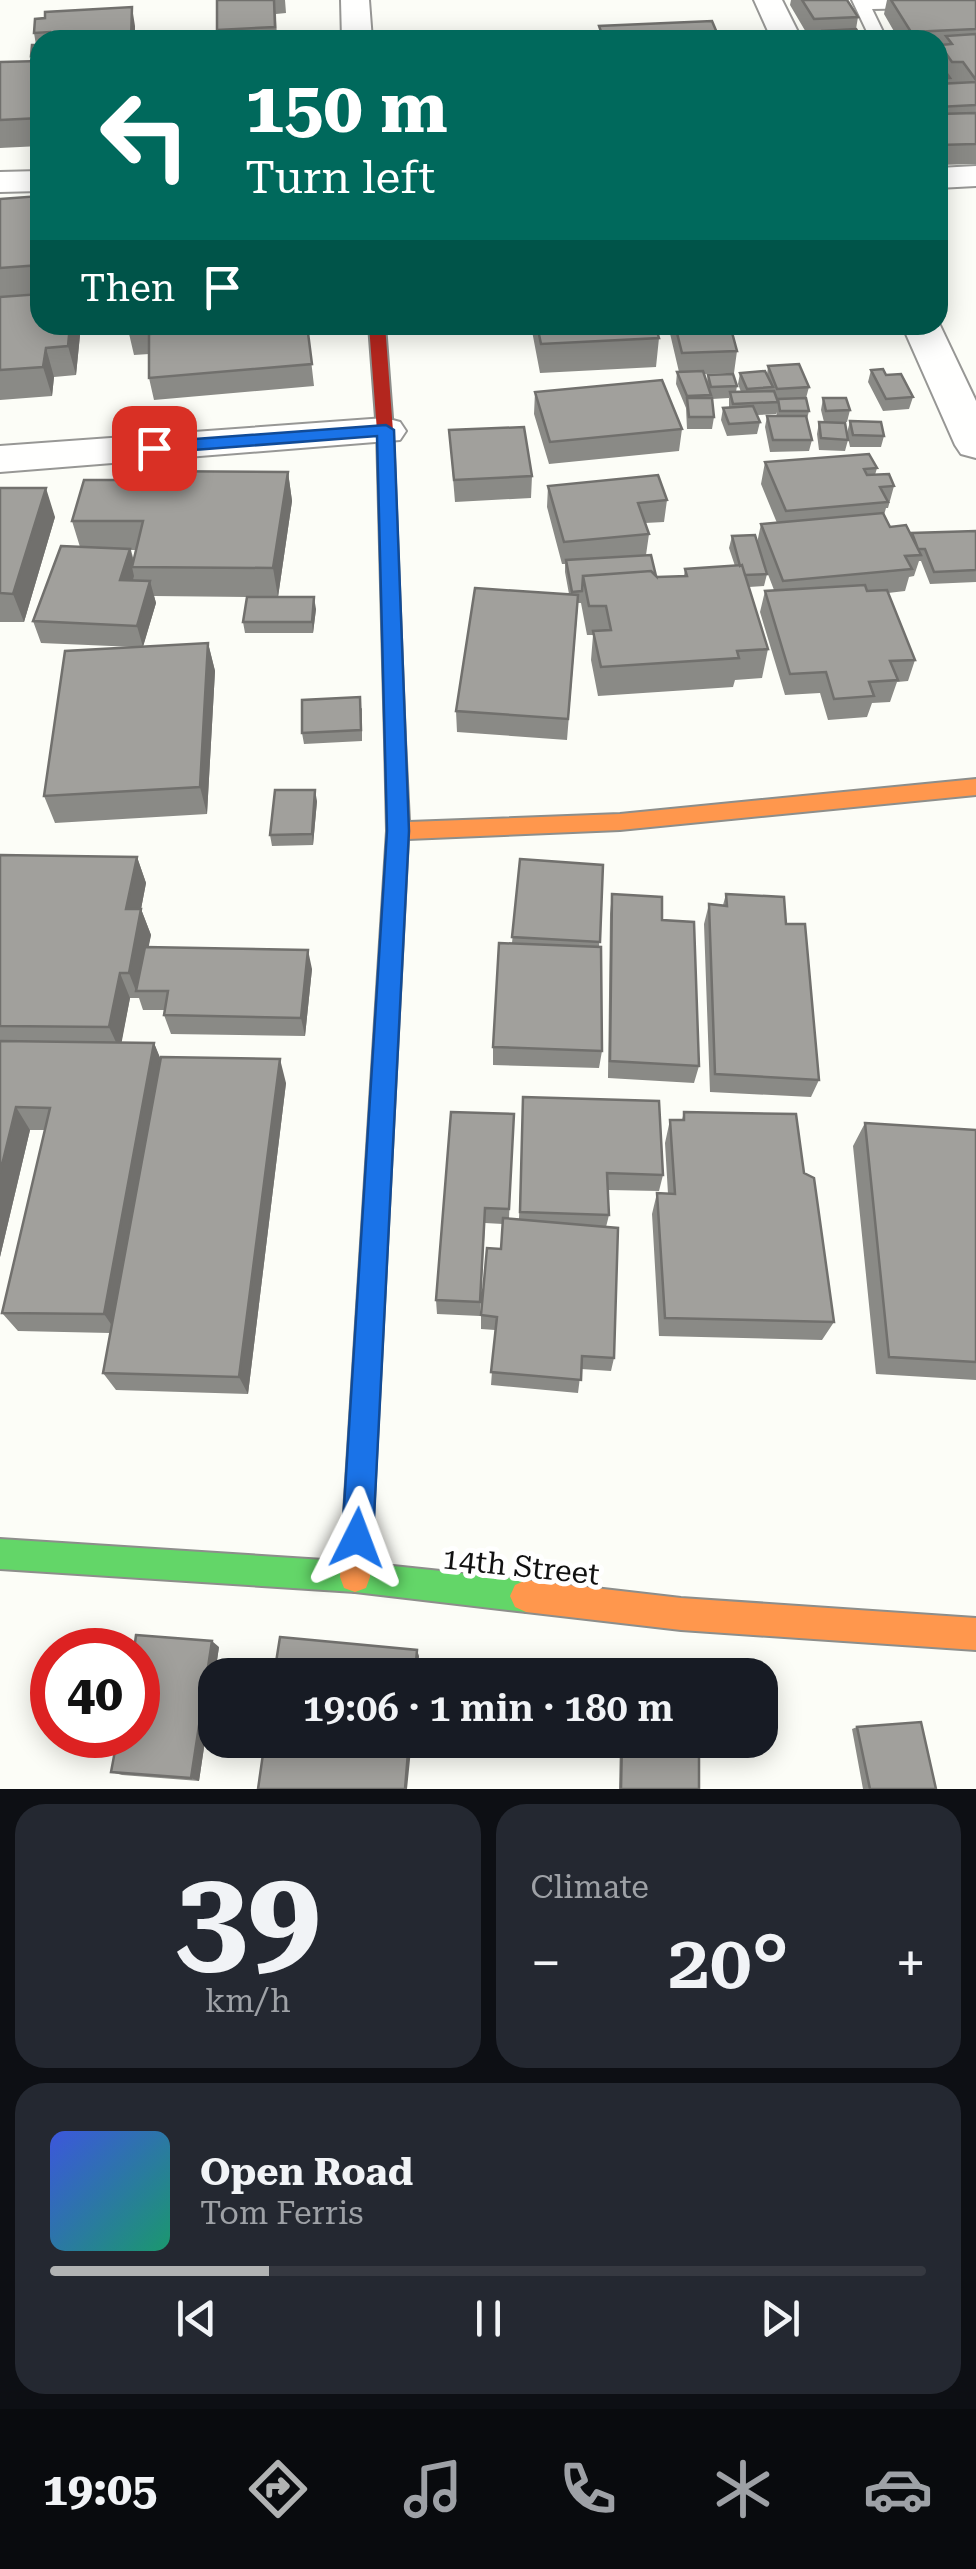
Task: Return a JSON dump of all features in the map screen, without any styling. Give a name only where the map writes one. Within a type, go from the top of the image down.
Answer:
[{"type":"street","points":[[355,0],[356,30]]},
{"type":"street","points":[[768,0],[782,30]]},
{"type":"street","points":[[948,177],[976,176]]},
{"type":"street","points":[[0,182],[30,180]]},
{"type":"street","points":[[355,1577],[398,831],[386,430],[378,335]]},
{"type":"street","points":[[928,335],[964,392],[976,446]]},
{"type":"street","points":[[0,459],[386,430]]},
{"type":"street","points":[[398,831],[620,822],[976,788]]},
{"type":"street","name":"14th Street","points":[[0,1554],[355,1577],[681,1614],[976,1634]]},
{"type":"lane","points":[[874,30],[861,3],[937,2]]},
{"type":"building","points":[[217,0],[274,0],[275,27],[217,30]]},
{"type":"building","points":[[802,0],[847,0],[858,17],[814,19]]},
{"type":"building","points":[[891,0],[976,0],[976,29],[910,30]]},
{"type":"building","points":[[132,7],[131,30],[34,30],[35,19],[45,18],[45,12]]},
{"type":"building","points":[[712,21],[716,30],[600,30],[599,26]]},
{"type":"building","points":[[976,34],[976,80],[963,62],[952,62],[948,56],[948,44],[952,44],[948,36]]},
{"type":"building","points":[[30,61],[30,118],[0,120],[0,62]]},
{"type":"building","points":[[976,82],[976,105],[948,106],[948,83]]},
{"type":"building","points":[[976,113],[976,144],[948,145],[948,114]]},
{"type":"building","points":[[30,197],[30,266],[0,268],[0,199]]},
{"type":"building","points":[[30,295],[30,335],[69,335],[68,346],[46,348],[43,367],[0,370],[0,297]]},
{"type":"building","points":[[149,335],[308,335],[312,364],[149,378]]},
{"type":"building","points":[[539,335],[659,338],[541,344]]},
{"type":"building","points":[[678,335],[733,335],[737,351],[682,353]]},
{"type":"building","points":[[799,364],[809,387],[777,389],[768,366]]},
{"type":"building","points":[[883,369],[886,375],[901,374],[913,397],[886,399],[871,370]]},
{"type":"building","points":[[703,371],[711,395],[687,396],[677,372]]},
{"type":"building","points":[[765,371],[773,387],[747,389],[740,373]]},
{"type":"building","points":[[733,374],[737,386],[711,387],[708,375]]},
{"type":"building","points":[[662,380],[682,429],[550,442],[535,392]]},
{"type":"building","points":[[774,391],[778,402],[733,404],[730,392]]},
{"type":"building","points":[[687,398],[712,398],[714,417],[689,417]]},
{"type":"building","points":[[806,398],[809,411],[780,411],[778,399]]},
{"type":"building","points":[[823,398],[846,398],[850,410],[826,411]]},
{"type":"building","points":[[753,406],[760,422],[729,424],[723,408]]},
{"type":"building","points":[[767,416],[806,416],[812,440],[773,440]]},
{"type":"building","points":[[850,421],[881,422],[884,436],[853,435]]},
{"type":"building","points":[[819,422],[845,423],[848,440],[821,438]]},
{"type":"building","points":[[524,427],[532,476],[454,480],[449,430]]},
{"type":"building","points":[[869,454],[877,468],[864,469],[867,475],[889,474],[894,486],[880,487],[888,502],[786,511],[765,462]]},
{"type":"building","points":[[136,471],[288,472],[273,568],[132,567],[143,521],[72,521],[84,480],[134,480]]},
{"type":"building","points":[[658,475],[667,500],[638,503],[649,534],[564,542],[548,486]]},
{"type":"building","points":[[0,488],[46,488],[13,594],[0,593]]},
{"type":"building","points":[[883,513],[890,527],[906,525],[921,555],[905,556],[912,569],[783,581],[761,524]]},
{"type":"building","points":[[976,531],[976,570],[934,572],[925,549],[918,549],[912,533]]},
{"type":"building","points":[[755,535],[767,574],[745,575],[732,536]]},
{"type":"building","points":[[61,546],[130,549],[120,580],[150,581],[137,626],[33,621]]},
{"type":"building","points":[[651,555],[656,576],[651,571],[583,576],[582,591],[572,592],[566,560]]},
{"type":"building","points":[[742,565],[768,649],[737,651],[739,658],[601,667],[593,631],[611,630],[606,606],[589,606],[583,576],[651,571],[657,577],[687,576],[685,569]]},
{"type":"building","points":[[865,585],[867,591],[887,590],[915,660],[890,661],[898,680],[869,682],[874,696],[834,699],[826,672],[790,674],[765,591]]},
{"type":"building","points":[[475,588],[578,595],[568,719],[456,711]]},
{"type":"building","points":[[247,597],[314,597],[312,622],[243,622]]},
{"type":"building","points":[[208,643],[200,787],[44,796],[65,651]]},
{"type":"building","points":[[360,697],[361,730],[302,733],[302,700]]},
{"type":"building","points":[[275,790],[315,790],[312,834],[270,835]]},
{"type":"building","points":[[0,855],[137,857],[126,909],[141,909],[129,973],[120,973],[109,1027],[0,1026]]},
{"type":"building","points":[[520,859],[603,865],[600,942],[512,937]]},
{"type":"building","points":[[612,894],[662,897],[662,920],[694,922],[699,1066],[610,1061]]},
{"type":"building","points":[[726,894],[784,897],[786,924],[805,924],[819,1080],[715,1074],[709,904],[727,906]]},
{"type":"building","points":[[499,943],[601,947],[602,1051],[493,1047]]},
{"type":"building","points":[[145,947],[308,950],[301,1018],[164,1015],[168,991],[136,991]]},
{"type":"building","points":[[0,1041],[154,1043],[104,1314],[2,1313],[50,1108],[16,1107],[0,1173]]},
{"type":"building","points":[[161,1057],[280,1059],[239,1377],[103,1373]]},
{"type":"building","points":[[523,1097],[659,1101],[663,1175],[607,1173],[609,1215],[520,1212]]},
{"type":"building","points":[[451,1112],[514,1114],[509,1209],[485,1208],[480,1302],[436,1300]]},
{"type":"building","points":[[684,1112],[796,1114],[804,1173],[814,1178],[834,1322],[665,1318],[657,1193],[675,1194],[670,1120],[684,1120]]},
{"type":"building","points":[[865,1123],[976,1130],[976,1362],[889,1357]]},
{"type":"building","points":[[503,1218],[618,1228],[614,1358],[582,1356],[581,1380],[491,1372],[497,1317],[481,1315],[487,1248],[501,1249]]},
{"type":"building","points":[[160,1637],[212,1641],[209,1658],[198,1658],[198,1732],[191,1778],[111,1772],[114,1758],[160,1758]]},
{"type":"building","points":[[280,1637],[417,1650],[416,1658],[277,1658]]},
{"type":"building","points":[[921,1722],[936,1789],[870,1789],[857,1727]]},
{"type":"building","points":[[262,1758],[408,1758],[405,1789],[258,1789]]},
{"type":"building","points":[[622,1758],[699,1758],[699,1789],[621,1789]]},
{"type":"traffic: fast","points":[[0,1554],[355,1577],[526,1596]]},
{"type":"traffic: slow","points":[[355,1577],[398,831],[395,740]]},
{"type":"traffic: slow","points":[[398,831],[620,822],[976,787]]},
{"type":"traffic: slow","points":[[526,1596],[681,1614],[976,1634]]},
{"type":"traffic: jam","points":[[378,335],[385,431],[395,740]]},
{"type":"route","points":[[154,448],[386,430],[398,831],[357,1538]]}]
